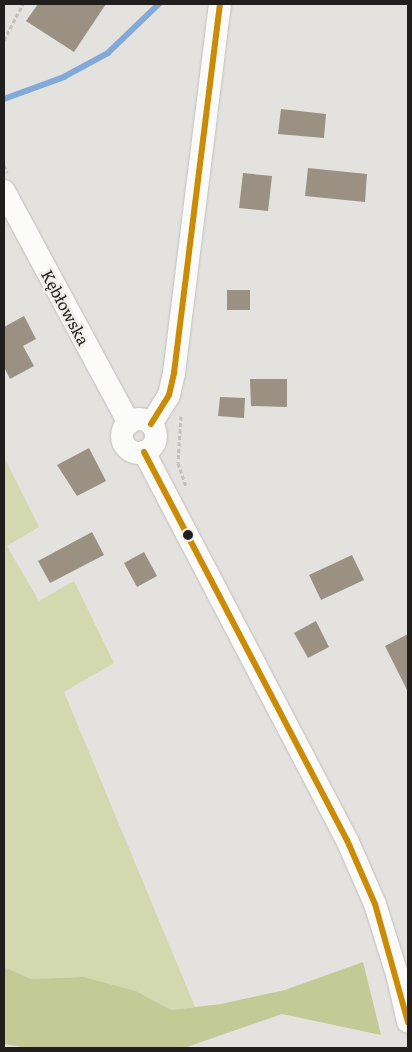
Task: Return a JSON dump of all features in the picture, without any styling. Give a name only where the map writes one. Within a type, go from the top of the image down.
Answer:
[{"type":"street","points":[[220,4],[174,374],[169,395],[123,441],[131,451],[144,452],[347,840],[375,904],[397,974],[408,1022]]},
{"type":"street","name":"Kębłowska","points":[[4,191],[140,424]]},
{"type":"path","points":[[4,40],[23,4]]},
{"type":"green space","points":[[4,457],[39,527],[7,546],[39,601],[74,581],[114,663],[64,692],[195,1007],[171,1010],[136,991],[84,977],[31,979],[4,967]]},
{"type":"green space","points":[[363,962],[381,1035],[282,1014],[184,1048],[27,1048],[4,1044],[4,967],[31,979],[84,977],[136,991],[171,1010],[221,1004],[285,990]]},
{"type":"building","points":[[38,4],[106,4],[74,52],[26,21]]},
{"type":"building","points":[[281,109],[326,114],[324,138],[278,134]]},
{"type":"building","points":[[308,168],[367,174],[365,202],[305,196]]},
{"type":"building","points":[[243,173],[272,176],[268,211],[239,208]]},
{"type":"building","points":[[227,290],[250,290],[250,310],[227,310]]},
{"type":"building","points":[[24,316],[36,339],[23,346],[34,366],[10,379],[4,367],[4,327]]},
{"type":"building","points":[[250,379],[287,379],[287,407],[251,406]]},
{"type":"building","points":[[220,397],[245,398],[244,418],[218,416]]},
{"type":"building","points":[[89,448],[106,481],[77,496],[57,465]]},
{"type":"building","points":[[92,532],[104,555],[50,583],[38,561]]},
{"type":"building","points":[[144,552],[157,576],[137,587],[124,563]]},
{"type":"building","points":[[352,555],[364,580],[321,600],[309,575]]},
{"type":"building","points":[[316,621],[329,647],[308,658],[294,633]]},
{"type":"building","points":[[408,634],[408,692],[385,646]]},
{"type":"waterway","points":[[4,99],[64,77],[108,53],[159,4]]},
{"type":"transit line","points":[[151,424],[169,395],[174,373],[220,4]]},
{"type":"transit line","points":[[144,452],[347,840],[375,904],[408,1022]]}]
